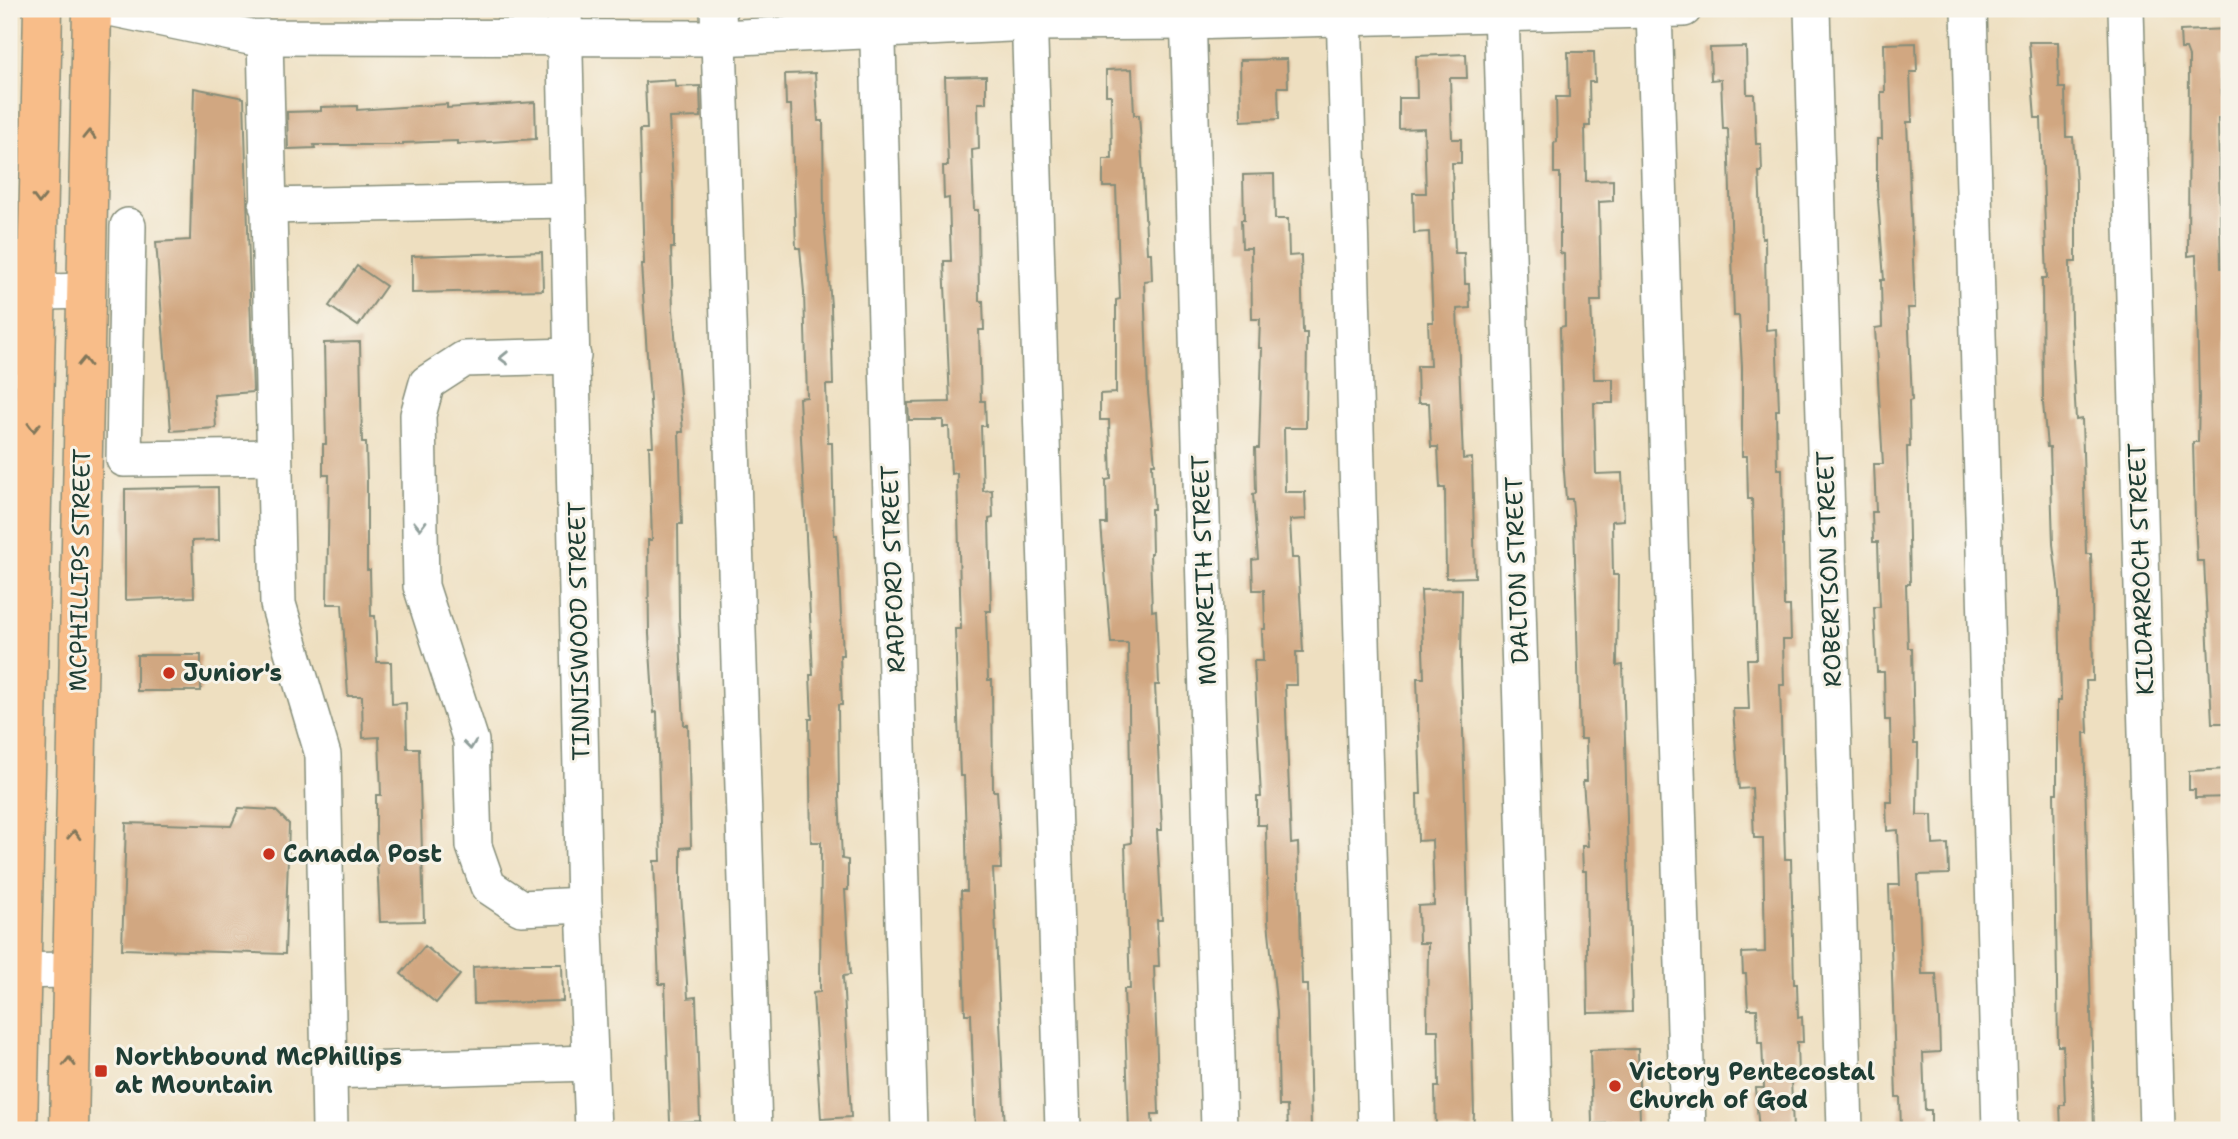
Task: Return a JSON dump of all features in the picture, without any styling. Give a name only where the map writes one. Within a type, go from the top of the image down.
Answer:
[{"type":"main road","name":"MCPHILLIPS STREET","points":[[18,1130],[15,971],[23,293],[43,9]]},
{"type":"main road","name":"MCPHILLIPS STREET","points":[[69,1130],[70,970],[92,9]]},
{"type":"street","points":[[115,9],[255,28],[1664,9],[1688,1130]]},
{"type":"street","name":"ROBERTSON STREET","points":[[1812,9],[1845,1130]]},
{"type":"street","points":[[1969,9],[2000,1130]]},
{"type":"street","name":"KILDARROCH STREET","points":[[2126,9],[2157,1130]]},
{"type":"street","name":"DALTON STREET","points":[[1501,11],[1533,1130]]},
{"type":"street","points":[[1344,14],[1376,1130]]},
{"type":"street","name":"MONREITH STREET","points":[[1189,15],[1219,1130]]},
{"type":"street","points":[[1029,16],[1063,1130]]},
{"type":"street","name":"RADFORD STREET","points":[[877,20],[909,1130]]},
{"type":"street","name":"TINNISWOOD STREET","points":[[564,23],[584,905],[593,1130]]},
{"type":"street","points":[[718,23],[754,1130]]},
{"type":"street","points":[[255,28],[267,206],[278,604],[323,755],[330,1130]]},
{"type":"street","points":[[267,206],[568,200]]},
{"type":"street","points":[[128,226],[124,459],[274,457]]},
{"type":"street","points":[[23,293],[86,291]]},
{"type":"street","points":[[573,356],[464,359],[428,383],[418,415],[421,586],[471,741],[474,846],[488,886],[521,908],[584,905]]},
{"type":"street","points":[[83,409],[125,383]]},
{"type":"street","points":[[15,971],[70,970]]},
{"type":"street","points":[[329,1071],[590,1063]]},
{"type":"building","points":[[2227,29],[2228,56],[2220,56],[2222,97],[2228,97],[2229,118],[2218,118],[2221,268],[2228,268],[2229,298],[2229,427],[2226,427],[2229,723],[2212,723],[2204,561],[2197,561],[2195,519],[2193,442],[2198,442],[2199,398],[2196,255],[2188,256],[2189,57],[2186,49],[2181,49],[2180,31]]},
{"type":"building","points":[[2029,42],[2058,42],[2059,88],[2065,88],[2066,137],[2073,137],[2076,182],[2076,262],[2070,262],[2071,322],[2076,420],[2082,419],[2086,554],[2091,554],[2092,592],[2093,681],[2086,681],[2088,733],[2084,733],[2094,1130],[2061,1130],[2060,1105],[2065,1105],[2063,1046],[2058,1046],[2054,793],[2057,793],[2057,701],[2061,701],[2059,593],[2053,544],[2050,447],[2047,447],[2043,403],[2042,278],[2047,278],[2041,118],[2035,118]]},
{"type":"building","points":[[1916,43],[1917,72],[1910,72],[1912,122],[1907,122],[1915,308],[1908,308],[1912,400],[1909,401],[1910,447],[1907,447],[1910,584],[1906,584],[1908,648],[1912,648],[1914,744],[1918,744],[1917,815],[1932,815],[1933,845],[1948,844],[1949,874],[1918,875],[1922,974],[1936,974],[1940,1052],[1923,1053],[1925,1110],[1931,1110],[1931,1130],[1901,1130],[1900,1097],[1896,1097],[1889,885],[1900,885],[1898,830],[1887,831],[1886,802],[1892,802],[1890,720],[1885,720],[1884,672],[1877,672],[1874,607],[1880,607],[1878,542],[1873,542],[1872,512],[1876,512],[1874,464],[1883,464],[1875,328],[1882,327],[1881,280],[1884,280],[1877,186],[1877,139],[1882,139],[1884,44]]},
{"type":"building","points":[[1746,47],[1747,94],[1754,94],[1756,144],[1761,144],[1762,172],[1759,172],[1762,239],[1765,238],[1766,330],[1776,329],[1779,410],[1776,410],[1777,469],[1782,469],[1784,606],[1790,606],[1791,640],[1783,640],[1784,685],[1780,685],[1785,859],[1791,859],[1794,984],[1797,984],[1798,1018],[1802,1017],[1803,1042],[1797,1042],[1798,1078],[1791,1078],[1793,1130],[1759,1130],[1755,1088],[1764,1088],[1762,1043],[1758,1043],[1757,1009],[1748,1009],[1742,953],[1765,952],[1763,838],[1754,838],[1752,788],[1739,789],[1733,709],[1749,709],[1747,659],[1757,659],[1752,499],[1748,499],[1747,456],[1742,456],[1742,366],[1739,316],[1734,316],[1728,129],[1723,129],[1721,79],[1711,80],[1710,48]]},
{"type":"building","points":[[1568,52],[1594,52],[1595,82],[1589,82],[1590,126],[1585,126],[1586,181],[1613,180],[1613,201],[1599,202],[1601,301],[1591,301],[1594,379],[1613,379],[1613,403],[1594,403],[1596,474],[1622,473],[1624,520],[1612,521],[1613,575],[1618,575],[1617,666],[1623,665],[1632,1012],[1588,1013],[1586,871],[1583,871],[1582,846],[1588,846],[1583,781],[1587,781],[1586,739],[1580,739],[1574,522],[1572,499],[1566,499],[1563,458],[1560,327],[1565,326],[1564,254],[1560,253],[1560,173],[1554,173],[1554,143],[1557,142],[1556,97],[1569,97]]},
{"type":"building","points":[[1466,54],[1467,78],[1450,78],[1452,139],[1461,139],[1461,163],[1452,163],[1455,253],[1464,253],[1465,284],[1469,284],[1470,308],[1457,309],[1463,459],[1472,458],[1475,577],[1446,578],[1445,488],[1440,488],[1438,447],[1431,447],[1429,403],[1418,403],[1417,366],[1430,366],[1428,322],[1433,322],[1429,232],[1414,233],[1413,193],[1426,193],[1424,128],[1399,129],[1399,98],[1417,98],[1416,56]]},
{"type":"building","points":[[1287,59],[1288,87],[1278,87],[1279,119],[1241,121],[1240,60]]},
{"type":"building","points":[[1132,69],[1134,115],[1139,115],[1147,253],[1151,253],[1152,280],[1144,281],[1148,392],[1155,464],[1152,464],[1154,509],[1151,509],[1150,553],[1152,611],[1156,610],[1159,685],[1155,685],[1162,830],[1157,830],[1162,920],[1157,920],[1159,966],[1154,966],[1159,1114],[1152,1114],[1153,1130],[1129,1130],[1124,989],[1130,989],[1125,844],[1131,843],[1128,643],[1111,643],[1101,524],[1107,524],[1106,480],[1111,479],[1109,420],[1100,420],[1100,394],[1116,393],[1116,300],[1120,299],[1116,187],[1103,187],[1103,159],[1112,159],[1111,95],[1106,95],[1106,70]]},
{"type":"building","points":[[815,73],[818,121],[823,121],[824,216],[831,306],[833,385],[826,385],[828,443],[832,443],[834,535],[837,535],[843,655],[840,655],[842,705],[838,705],[839,795],[842,859],[848,860],[848,890],[845,890],[850,975],[843,976],[851,1117],[821,1119],[813,993],[820,992],[821,842],[811,842],[809,719],[812,719],[810,675],[813,675],[799,398],[807,397],[804,292],[800,248],[796,248],[791,105],[786,105],[785,74]]},
{"type":"building","points":[[986,76],[986,103],[978,103],[979,149],[972,150],[974,210],[978,210],[979,301],[983,301],[984,330],[979,330],[981,401],[985,401],[986,426],[981,426],[983,491],[992,490],[993,518],[989,519],[991,611],[986,611],[988,680],[992,680],[993,791],[997,791],[1000,837],[1001,869],[993,869],[1005,1130],[975,1130],[971,1014],[965,1014],[961,891],[967,891],[966,838],[964,776],[960,776],[955,629],[961,629],[957,473],[951,474],[949,427],[943,427],[943,420],[909,420],[908,403],[950,402],[944,261],[951,261],[949,198],[944,199],[943,166],[948,166],[945,77]]},
{"type":"building","points":[[675,80],[676,87],[700,86],[701,117],[669,118],[674,202],[674,248],[671,248],[673,310],[683,432],[679,432],[682,524],[678,524],[679,616],[684,725],[688,725],[691,847],[681,848],[681,893],[688,998],[696,997],[700,1121],[670,1122],[665,984],[659,984],[654,861],[661,861],[657,712],[654,713],[649,634],[648,540],[652,540],[649,446],[653,446],[641,264],[644,264],[640,129],[647,129],[645,82]]},
{"type":"building","points":[[194,88],[244,98],[253,392],[214,395],[216,428],[171,431],[156,242],[190,240]]},
{"type":"building","points":[[535,102],[536,139],[457,144],[457,141],[403,145],[314,145],[315,148],[288,149],[287,112],[321,111],[321,107],[357,106],[357,110],[447,104],[447,108]]},
{"type":"building","points":[[1274,174],[1275,219],[1288,219],[1289,256],[1301,255],[1303,333],[1307,333],[1306,428],[1284,428],[1285,492],[1305,492],[1306,519],[1290,520],[1292,558],[1298,558],[1303,652],[1296,652],[1297,685],[1285,685],[1291,844],[1298,843],[1302,985],[1308,985],[1311,1130],[1288,1130],[1287,1106],[1279,1106],[1277,1012],[1268,921],[1266,825],[1257,825],[1257,797],[1261,797],[1254,661],[1263,661],[1262,629],[1265,629],[1264,590],[1253,590],[1252,560],[1258,559],[1253,494],[1256,493],[1255,448],[1259,448],[1262,348],[1259,348],[1260,319],[1252,319],[1251,248],[1242,248],[1241,220],[1244,220],[1243,175]]},
{"type":"building","points":[[542,252],[543,290],[412,293],[412,256]]},
{"type":"building","points":[[357,266],[386,286],[358,326],[329,306]]},
{"type":"building","points":[[360,342],[362,443],[366,443],[367,570],[370,570],[371,616],[375,616],[377,662],[391,662],[392,704],[406,703],[407,748],[419,748],[424,921],[380,922],[376,839],[376,795],[381,795],[379,737],[363,738],[362,696],[348,696],[342,604],[327,604],[329,475],[323,475],[323,444],[326,444],[324,343]]},
{"type":"building","points":[[218,487],[219,540],[192,541],[194,597],[125,600],[125,489]]},
{"type":"building","points":[[1462,589],[1461,662],[1474,1114],[1473,1130],[1436,1130],[1435,1087],[1439,1087],[1438,1030],[1427,1030],[1428,943],[1419,943],[1418,906],[1434,905],[1432,840],[1418,841],[1417,794],[1421,794],[1417,678],[1424,678],[1421,590]]},
{"type":"building","name":"Junior's","points":[[137,655],[201,655],[201,691],[137,691]]},
{"type":"building","points":[[2229,769],[2229,797],[2195,798],[2195,790],[2189,790],[2189,771]]},
{"type":"building","points":[[239,808],[275,810],[289,824],[285,954],[122,949],[126,823],[231,826]]},
{"type":"building","points":[[425,946],[460,975],[436,1003],[401,974]]},
{"type":"building","points":[[562,964],[563,1001],[474,1004],[473,967]]},
{"type":"building","name":"Victory Pentecostal Church of God","points":[[1638,1049],[1640,1122],[1592,1124],[1590,1050]]},
{"type":"place","name":"Junior's","points":[[169,673]]},
{"type":"place","name":"Canada Post","points":[[269,854]]},
{"type":"place","name":"Northbound McPhillips at Mountain","points":[[101,1071]]},
{"type":"place","name":"Victory Pentecostal Church of God","points":[[1615,1086]]}]
